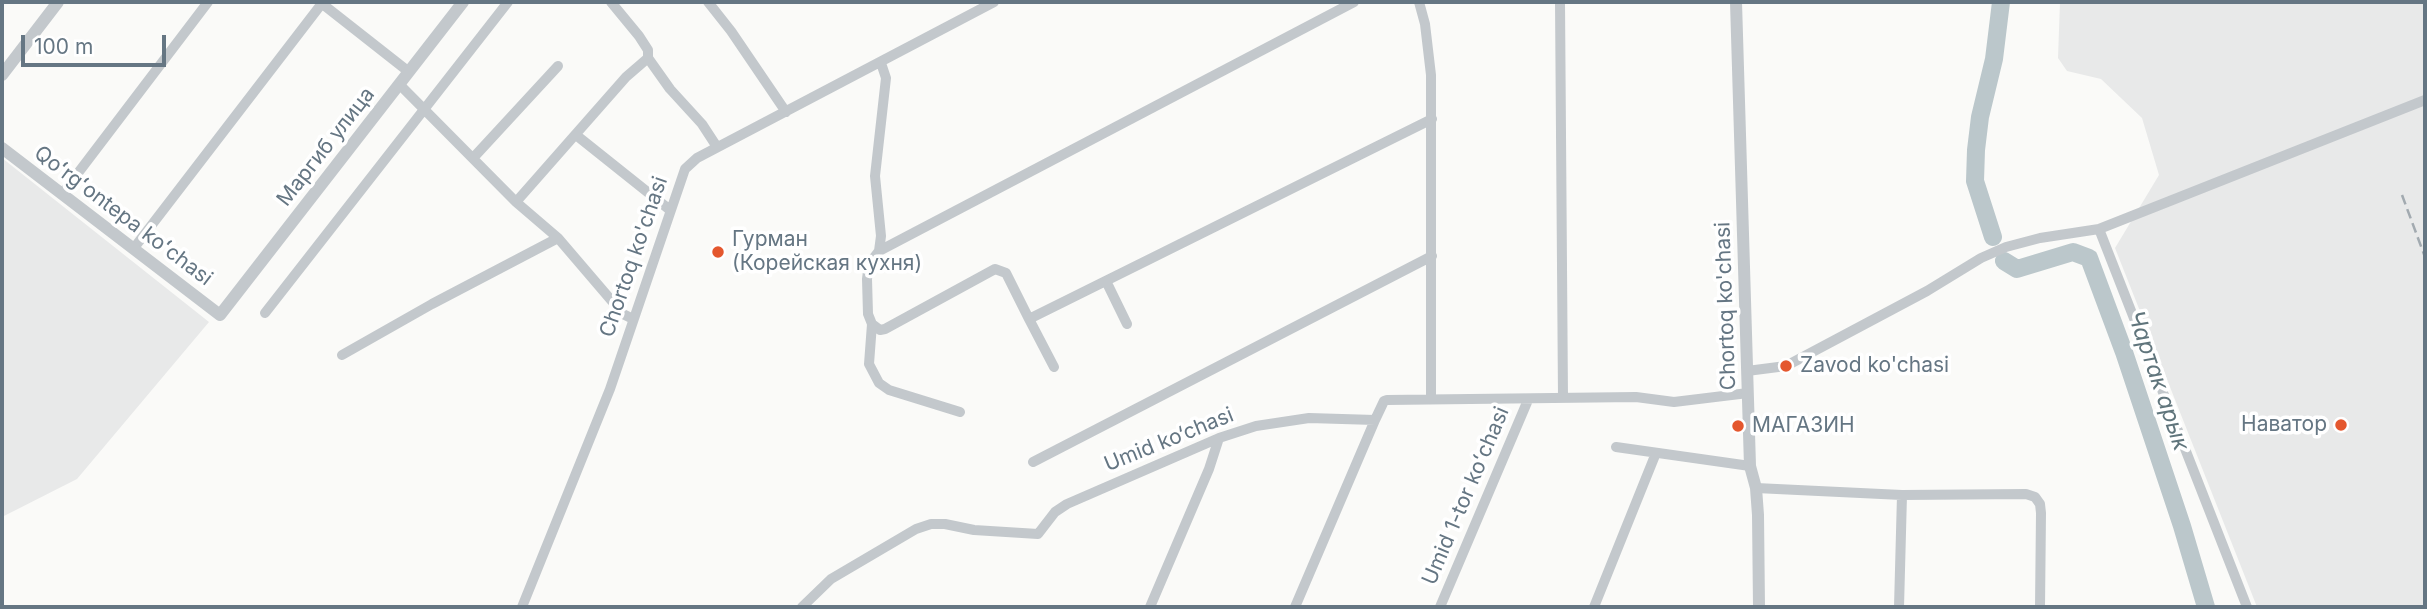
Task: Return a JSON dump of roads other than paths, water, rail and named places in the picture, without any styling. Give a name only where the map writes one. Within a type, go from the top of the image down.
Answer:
[{"type":"street","points":[[2,75],[58,2]]},
{"type":"street","points":[[62,194],[208,2]]},
{"type":"street","points":[[134,247],[322,2],[409,72]]},
{"type":"street","name":"Маргиб улица","points":[[220,315],[463,2]]},
{"type":"street","points":[[265,313],[508,2]]},
{"type":"street","points":[[611,2],[639,36],[648,50],[648,58],[670,89],[702,124],[717,147]]},
{"type":"street","points":[[708,2],[786,112]]},
{"type":"street","name":"Chortoq ko'chasi","points":[[522,607],[610,389],[685,169],[717,147],[994,2]]},
{"type":"street","points":[[960,412],[889,390],[879,383],[869,364],[872,324],[867,309],[868,269],[871,260],[879,251],[1354,2]]},
{"type":"street","points":[[1419,2],[1425,24],[1431,75],[1431,399]]},
{"type":"street","points":[[1560,2],[1563,398]]},
{"type":"street","name":"Chortoq ko'chasi","points":[[1736,2],[1750,466],[1756,488],[1759,607]]},
{"type":"street","points":[[516,202],[625,77],[648,58]]},
{"type":"street","points":[[879,251],[881,236],[875,176],[886,78],[881,63]]},
{"type":"street","points":[[474,157],[558,66]]},
{"type":"street","points":[[399,84],[516,202],[558,238],[623,314],[633,319]]},
{"type":"street","points":[[1747,371],[1786,366],[1981,258],[2006,247],[2040,238],[2099,229],[2425,100]]},
{"type":"street","points":[[1030,319],[1432,119]]},
{"type":"street","points":[[576,135],[670,210]]},
{"type":"street","name":"Qoʻrgʻontepa koʻchasi","points":[[2,148],[220,315]]},
{"type":"street","points":[[2099,229],[2247,607]]},
{"type":"street","points":[[342,355],[558,238]]},
{"type":"street","points":[[1033,462],[1432,256]]},
{"type":"street","points":[[872,324],[875,328],[884,329],[995,269],[1006,273],[1054,367]]},
{"type":"street","points":[[1106,281],[1127,324]]},
{"type":"street","points":[[1295,607],[1385,400],[1636,397],[1674,402],[1748,393]]},
{"type":"street","name":"Umid 1-tor koʻchasi","points":[[1440,607],[1528,400]]},
{"type":"street","name":"Umid ko‘chasi","points":[[802,607],[831,579],[916,529],[930,524],[1038,534],[1055,512],[1067,504],[1219,438],[1256,426],[1310,418],[1375,420]]},
{"type":"street","points":[[1150,607],[1209,469],[1219,438]]},
{"type":"street","points":[[1616,447],[1750,466]]},
{"type":"street","points":[[1594,607],[1656,453]]},
{"type":"street","points":[[1756,488],[1902,495],[2035,497],[2040,504],[2041,513],[2040,607]]},
{"type":"street","points":[[1899,607],[1902,495]]},
{"type":"waterway","name":"Чартак арык","points":[[1993,237],[1975,181],[1976,150],[1980,117],[1994,59],[2001,2]]},
{"type":"waterway","name":"Чартак арык","points":[[2004,261],[2017,269],[2073,252],[2089,258],[2124,352],[2206,607]]},
{"type":"railway","points":[[2402,195],[2425,257]]},
{"type":"place","name":"Гурман (Корейская кухня)","points":[[718,252]]},
{"type":"place","name":"Zavod ko'chasi","points":[[1786,366]]},
{"type":"place","name":"Наватор","points":[[2341,425]]},
{"type":"place","name":"МАГАЗИН","points":[[1738,426]]}]
